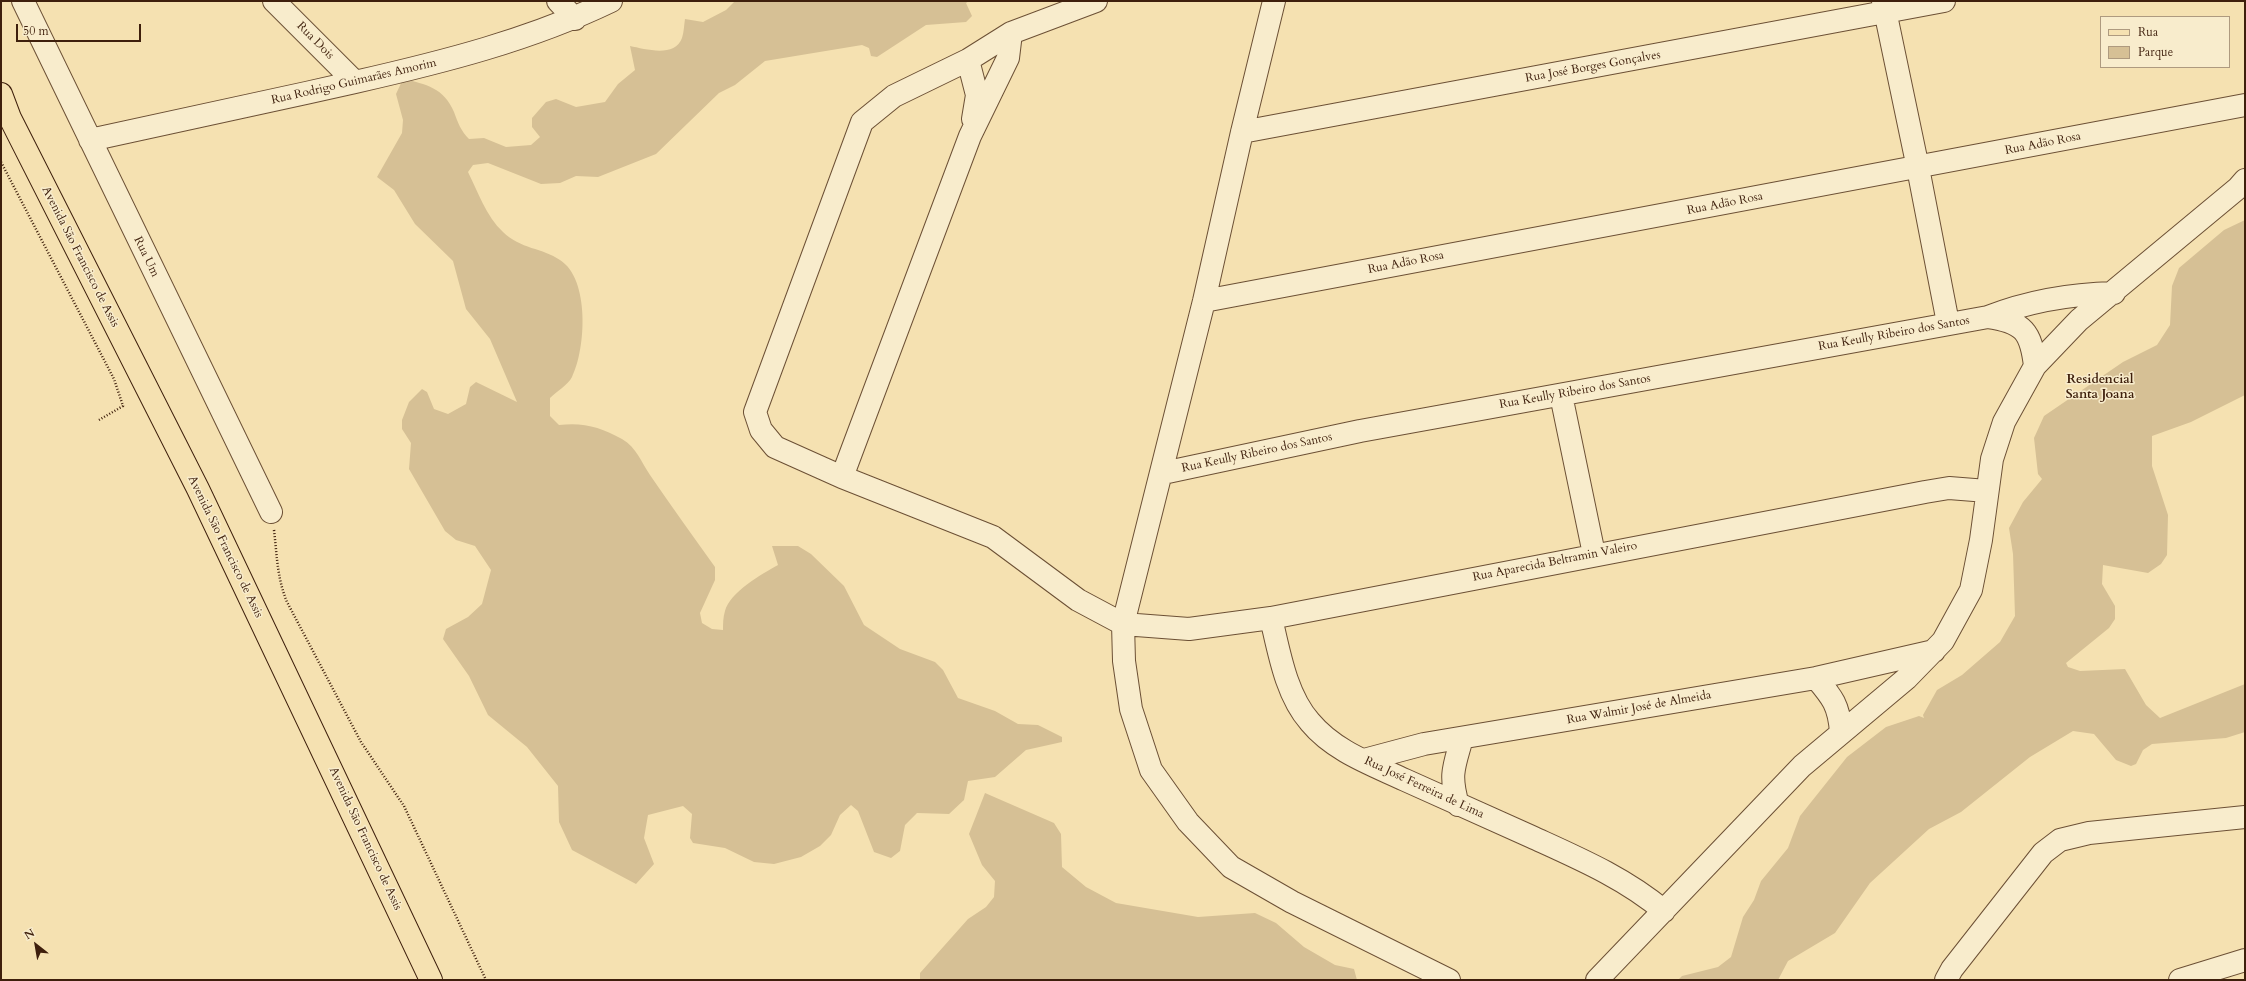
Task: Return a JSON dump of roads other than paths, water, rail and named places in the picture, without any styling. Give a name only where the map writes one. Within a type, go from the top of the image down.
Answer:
[{"type":"main road","name":"Avenida São Francisco de Assis","points":[[1,94],[6,111],[198,489],[431,980]]},
{"type":"street","name":"Rua Um","points":[[23,1],[271,512]]},
{"type":"street","name":"Rua Dois","points":[[274,1],[355,82]]},
{"type":"street","points":[[558,1],[575,18]]},
{"type":"street","name":"Rua Rodrigo Guimarães Amorim","points":[[90,140],[426,67],[523,37],[575,18],[611,1]]},
{"type":"street","points":[[1096,1],[1011,33],[968,60],[894,96],[862,122],[755,412],[761,430],[775,447],[842,477],[993,537],[1078,600],[1123,624]]},
{"type":"street","points":[[1274,1],[1163,473],[1123,624],[1124,661],[1133,716],[1151,770],[1188,822],[1231,867],[1292,902],[1449,980]]},
{"type":"street","name":"Rua José Borges Gonçalves","points":[[1242,132],[1884,7],[1944,1]]},
{"type":"street","points":[[1884,7],[1918,168],[1948,323]]},
{"type":"street","points":[[842,477],[970,136],[1008,58],[1011,33]]},
{"type":"street","points":[[968,60],[977,95],[970,136]]},
{"type":"street","name":"Rua Adão Rosa","points":[[1204,301],[1918,168],[2245,105]]},
{"type":"street","points":[[1597,980],[1802,766],[1907,678],[1943,641],[1971,590],[1982,540],[1992,459],[2004,422],[2035,366],[2079,320],[2238,188],[2245,180]]},
{"type":"street","name":"Rua Keully Ribeiro dos Santos","points":[[1163,473],[1360,431],[1948,323],[1988,317],[2015,306],[2046,300],[2080,294],[2114,292]]},
{"type":"street","name":"Rua Keully Ribeiro dos Santos","points":[[1988,317],[2003,319],[2018,325],[2032,342],[2035,366]]},
{"type":"street","points":[[1561,395],[1594,554]]},
{"type":"street","name":"Rua Aparecida Beltramin Valeiro","points":[[1123,624],[1189,629],[1271,618],[1594,554],[1925,492],[1949,488],[1987,491]]},
{"type":"street","name":"Rua José Ferreira de Lima","points":[[1271,618],[1281,660],[1296,700],[1309,721],[1328,741],[1458,805],[1583,860],[1625,882],[1664,911]]},
{"type":"street","name":"Rua Walmir José de Almeida","points":[[1364,760],[1416,746],[1816,678],[1934,651]]},
{"type":"street","points":[[1816,678],[1834,700],[1840,714],[1841,732]]},
{"type":"street","points":[[1458,805],[1452,784],[1453,770],[1462,738]]},
{"type":"street","points":[[1946,980],[1952,968],[2043,853],[2060,840],[2089,833],[2245,817]]},
{"type":"street","points":[[2180,980],[2245,960]]},
{"type":"district","name":"Residencial Santa Joana","points":[[2100,388]]}]
